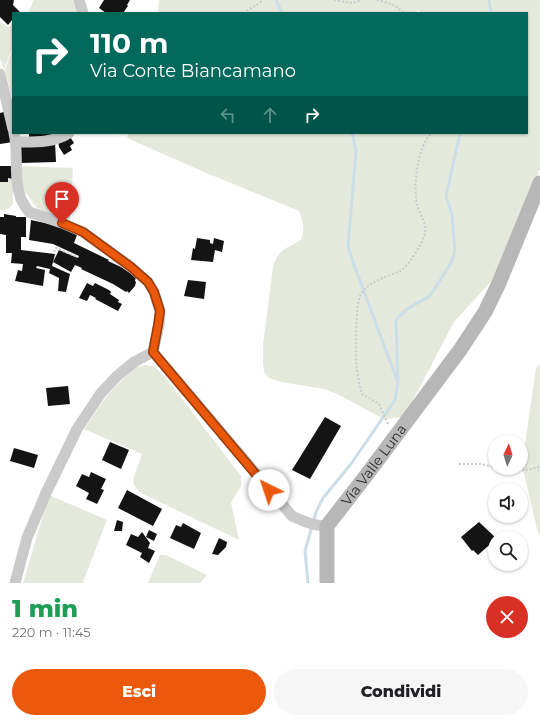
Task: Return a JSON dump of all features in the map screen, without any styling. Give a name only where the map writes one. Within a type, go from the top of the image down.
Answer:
[{"type":"street","points":[[79,0],[83,12]]},
{"type":"street","points":[[0,74],[12,125]]},
{"type":"street","points":[[68,134],[51,141],[15,138],[18,184],[21,199],[29,212],[83,232],[131,267],[148,282],[154,292],[160,311],[153,352]]},
{"type":"street","name":"Via Valle Luna","points":[[323,526],[365,477],[452,362],[485,312],[499,283],[540,183]]},
{"type":"street","points":[[153,352],[292,516],[302,521],[323,526],[327,583]]},
{"type":"street","points":[[14,583],[27,538],[46,493],[77,429],[101,393],[117,376],[134,362],[153,352]]},
{"type":"path","points":[[245,12],[263,0]]},
{"type":"path","points":[[334,0],[352,3],[362,0]]},
{"type":"path","points":[[377,0],[392,4],[404,12]]},
{"type":"path","points":[[389,425],[379,404],[362,394],[357,369],[357,310],[361,294],[372,284],[401,270],[418,250],[425,234],[425,222],[417,207],[417,160],[427,137],[431,134]]},
{"type":"path","points":[[54,252],[56,248],[77,257]]},
{"type":"path","points":[[459,464],[488,466]]},
{"type":"path","points":[[528,470],[540,466]]},
{"type":"shaded area","points":[[34,0],[72,0],[75,2],[78,12],[28,12]]},
{"type":"shaded area","points":[[159,0],[540,0],[540,169],[527,204],[494,278],[454,322],[404,417],[384,419],[337,394],[324,389],[281,382],[269,378],[264,372],[263,345],[273,267],[277,256],[283,250],[301,240],[303,226],[299,211],[204,172],[127,138],[129,134],[528,134],[528,12],[421,12],[417,10],[417,12],[158,12]]},
{"type":"shaded area","points":[[0,21],[8,28],[12,23],[12,49],[4,69],[0,59]]},
{"type":"shaded area","points":[[12,52],[12,95],[11,95],[5,69]]},
{"type":"shaded area","points":[[20,166],[73,168],[70,220],[41,213],[22,188]]},
{"type":"shaded area","points":[[8,178],[13,179],[13,203],[8,209],[0,210],[0,182]]},
{"type":"shaded area","points":[[540,364],[540,535],[538,533],[528,490],[528,483],[526,483],[524,475],[528,475],[528,435],[526,435],[536,368]]},
{"type":"shaded area","points":[[145,365],[154,366],[166,378],[241,476],[241,486],[231,503],[239,540],[139,492],[133,483],[142,454],[84,429],[109,393],[135,367]]},
{"type":"shaded area","points":[[49,495],[107,520],[83,582],[86,583],[23,583]]},
{"type":"shaded area","points":[[160,555],[166,555],[207,575],[200,583],[148,583]]},
{"type":"building","points":[[0,0],[14,0],[13,5],[20,12],[12,12],[12,20],[8,25],[0,17]]},
{"type":"building","points":[[104,0],[130,0],[124,12],[105,12],[99,8]]},
{"type":"building","points":[[7,111],[13,142],[0,144],[0,113]]},
{"type":"building","points":[[29,134],[57,134],[56,138],[29,140]]},
{"type":"building","points":[[69,135],[74,143],[70,146],[72,150],[64,155],[59,147],[58,141]]},
{"type":"building","points":[[55,142],[56,162],[20,163],[20,143]]},
{"type":"building","points":[[0,166],[13,166],[13,179],[8,178],[8,182],[0,182]]},
{"type":"building","points":[[4,214],[16,217],[26,217],[26,237],[21,237],[21,250],[55,254],[52,266],[70,274],[66,292],[58,291],[59,278],[49,273],[50,269],[37,266],[36,268],[45,270],[43,286],[15,281],[18,270],[22,271],[23,264],[11,263],[12,253],[6,253],[6,235],[0,234],[0,217],[4,217]]},
{"type":"building","points":[[31,220],[78,232],[74,243],[109,260],[108,261],[121,267],[136,277],[135,286],[129,293],[75,265],[71,272],[53,262],[59,250],[78,258],[79,256],[53,244],[29,240]]},
{"type":"building","points":[[197,238],[210,240],[210,243],[213,244],[214,238],[224,241],[222,252],[215,250],[213,262],[191,260],[193,248],[195,249]]},
{"type":"building","points":[[188,280],[206,282],[204,299],[184,296]]},
{"type":"building","points":[[87,283],[93,286],[95,283],[109,290],[111,292],[110,294],[122,304],[118,311],[90,295],[87,301],[79,298]]},
{"type":"building","points":[[68,386],[70,404],[48,406],[46,388]]},
{"type":"building","points":[[325,417],[341,426],[310,479],[292,470]]},
{"type":"building","points":[[110,442],[129,450],[121,469],[102,460]]},
{"type":"building","points":[[14,448],[38,455],[34,468],[10,461]]},
{"type":"building","points":[[91,472],[106,479],[101,489],[104,490],[97,504],[86,499],[89,493],[76,486],[82,474],[89,477]]},
{"type":"building","points":[[127,490],[162,509],[153,526],[118,508]]},
{"type":"building","points":[[117,520],[123,522],[122,531],[114,531]]},
{"type":"building","points":[[479,522],[489,531],[488,546],[478,555],[473,550],[472,551],[461,537]]},
{"type":"building","points":[[183,523],[201,533],[194,549],[170,538],[176,525],[181,527]]},
{"type":"building","points":[[149,530],[157,534],[154,541],[146,537]]},
{"type":"building","points":[[142,532],[150,543],[148,548],[155,551],[149,563],[140,557],[142,553],[126,545],[131,534],[138,537]]},
{"type":"building","points":[[219,538],[227,542],[226,547],[218,555],[212,554]]},
{"type":"waterway","points":[[276,0],[282,12]]},
{"type":"waterway","points":[[489,0],[491,12]]},
{"type":"waterway","points":[[352,134],[356,151],[348,246],[397,380]]},
{"type":"waterway","points":[[308,583],[305,551],[316,512],[323,498],[351,464],[395,400],[398,382],[396,320],[407,309],[430,296],[451,263],[455,251],[452,215],[446,196],[460,134]]},
{"type":"route","points":[[62,223],[83,232],[131,267],[148,282],[154,292],[160,311],[153,352],[269,490]]}]
